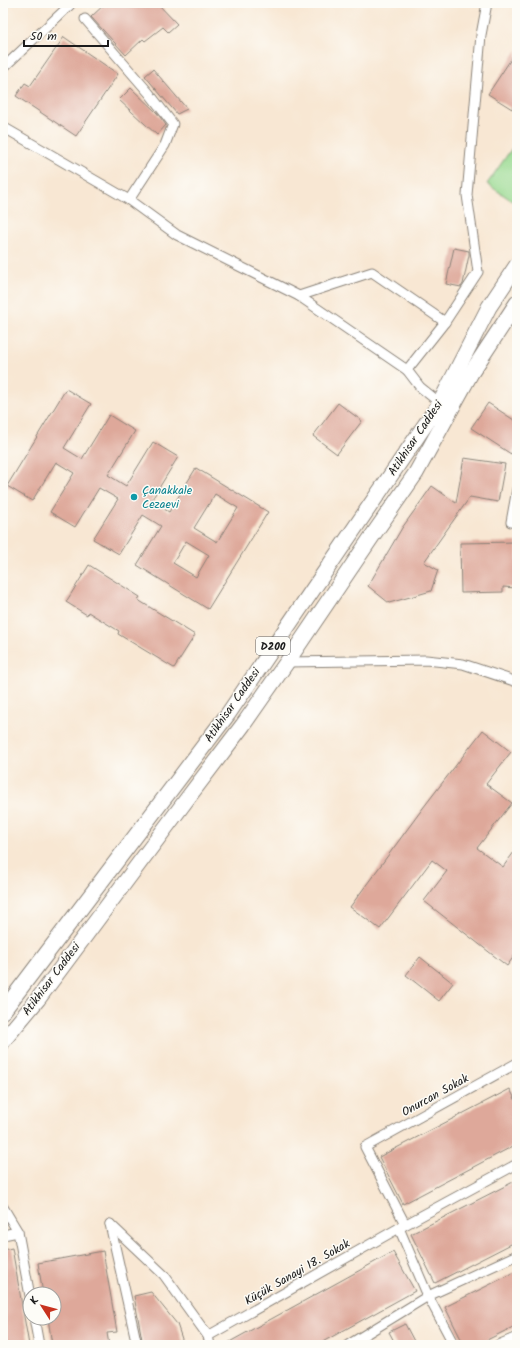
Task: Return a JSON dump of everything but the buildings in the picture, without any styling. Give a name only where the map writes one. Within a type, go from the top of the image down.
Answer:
[{"type":"highway","name":"Atikhisar Caddesi","points":[[3,1011],[228,714],[440,403],[489,307],[517,265]]},
{"type":"highway","name":"Atikhisar Caddesi","points":[[3,1041],[38,999],[190,796],[287,662],[416,473],[471,373],[517,303]]},
{"type":"highway","points":[[359,522],[375,532]]},
{"type":"street","points":[[407,370],[445,322],[478,272],[467,196],[481,35],[487,3]]},
{"type":"street","points":[[3,68],[70,5]]},
{"type":"street","points":[[84,19],[149,93],[173,124],[165,145],[129,200]]},
{"type":"street","points":[[3,127],[129,200],[177,235],[300,296],[407,370],[420,387],[440,403]]},
{"type":"street","points":[[300,296],[372,272],[445,322]]},
{"type":"street","points":[[517,489],[511,522],[517,524]]},
{"type":"street","points":[[287,662],[426,660],[463,664],[517,682]]},
{"type":"street","points":[[514,1064],[517,1075]]},
{"type":"street","name":"Onurcan Sokak","points":[[402,1226],[364,1147],[514,1064]]},
{"type":"street","name":"Küçük Sanayi 18. Sokak","points":[[209,1341],[402,1226],[517,1164]]},
{"type":"street","points":[[3,1206],[18,1232],[28,1286]]},
{"type":"street","points":[[137,1345],[110,1224],[164,1275],[209,1341]]},
{"type":"street","points":[[402,1226],[428,1296],[454,1345]]},
{"type":"street","points":[[3,1235],[18,1232]]},
{"type":"street","points":[[348,1345],[428,1296],[517,1254]]},
{"type":"street","points":[[35,1326],[39,1345]]},
{"type":"street","points":[[498,1345],[517,1336]]},
{"type":"green space","points":[[517,141],[517,204],[487,184]]},
{"type":"place","name":"Çanakkale Cezaevi","points":[[134,497]]}]
